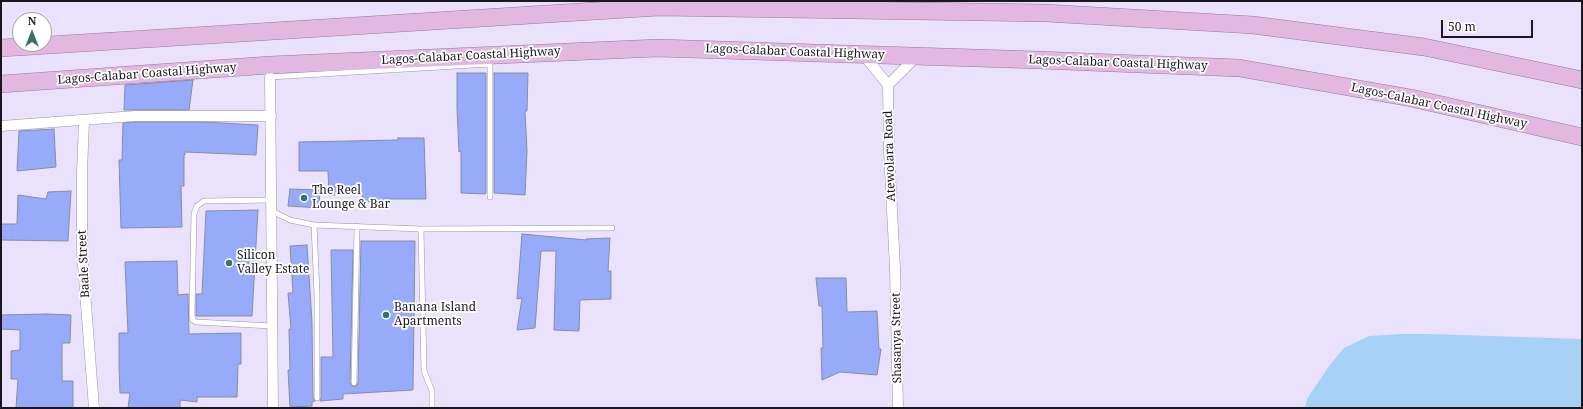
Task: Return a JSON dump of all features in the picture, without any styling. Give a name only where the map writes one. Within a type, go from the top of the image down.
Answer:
[{"type":"highway","points":[[1,48],[659,7],[1046,13],[1253,25],[1424,47],[1582,80]]},
{"type":"highway","name":"Lagos-Calabar Coastal Highway","points":[[1,84],[270,65],[658,48],[863,54],[1239,68],[1411,98],[1582,137]]},
{"type":"street","points":[[863,54],[888,86],[917,56]]},
{"type":"street","points":[[270,77],[274,408]]},
{"type":"street","name":"Atewolara Road","points":[[888,86],[889,151],[895,268]]},
{"type":"street","points":[[1,126],[135,116],[271,116]]},
{"type":"street","name":"Baale Street","points":[[84,121],[82,172],[82,252],[94,408]]},
{"type":"street","name":"Shasanya Street","points":[[895,268],[898,408]]},
{"type":"lane","points":[[270,77],[490,64],[490,197]]},
{"type":"lane","points":[[272,200],[204,201],[197,206],[194,214],[192,315],[193,320],[196,322],[273,326]]},
{"type":"lane","points":[[272,211],[290,220],[314,225],[421,229],[612,228]]},
{"type":"lane","points":[[314,225],[318,294],[317,398]]},
{"type":"lane","points":[[354,383],[357,226]]},
{"type":"lane","points":[[421,229],[424,371],[432,391],[432,408]]},
{"type":"water","points":[[1400,334],[1582,339],[1582,408],[1305,408],[1307,399],[1329,366],[1344,348],[1369,336]]},
{"type":"building","points":[[457,73],[486,73],[485,194],[461,193],[461,151],[459,152]]},
{"type":"building","points":[[494,73],[528,73],[527,111],[525,111],[527,151],[525,195],[494,193]]},
{"type":"building","points":[[193,80],[189,110],[124,110],[125,85]]},
{"type":"building","points":[[204,122],[258,125],[256,155],[185,152],[184,186],[181,186],[182,227],[121,228],[119,160],[122,160],[123,123]]},
{"type":"building","points":[[54,129],[56,167],[17,171],[19,131]]},
{"type":"building","points":[[398,138],[424,138],[426,199],[384,199],[384,201],[363,202],[362,194],[329,195],[328,171],[299,171],[299,142],[398,140]]},
{"type":"building","name":"The Reel Lounge & Bar","points":[[290,189],[319,190],[320,208],[288,206]]},
{"type":"building","points":[[71,191],[68,241],[1,240],[1,224],[17,224],[18,195],[46,199],[48,192]]},
{"type":"building","name":"Silicon Valley Estate","points":[[258,210],[252,316],[196,316],[196,294],[202,294],[206,211]]},
{"type":"building","points":[[522,234],[586,240],[610,238],[608,271],[611,271],[611,299],[580,300],[579,331],[554,330],[556,251],[541,251],[535,328],[517,330],[522,298],[517,299]]},
{"type":"building","name":"Banana Island Apartments","points":[[361,241],[415,241],[413,390],[343,394],[343,399],[320,401],[321,357],[333,357],[331,250],[353,250],[350,383],[354,387],[358,383]]},
{"type":"building","points":[[307,245],[312,322],[313,398],[315,401],[312,402],[312,406],[290,407],[288,370],[290,370],[289,329],[291,329],[288,293],[293,293],[290,246]]},
{"type":"building","points":[[177,261],[178,295],[188,294],[189,334],[241,333],[241,364],[238,364],[237,397],[197,397],[197,402],[180,400],[180,408],[128,408],[130,393],[120,393],[119,366],[119,333],[128,333],[125,262]]},
{"type":"building","points":[[816,278],[846,278],[847,312],[877,311],[879,349],[881,349],[877,375],[840,372],[822,380],[822,306],[819,306]]},
{"type":"building","points":[[1,315],[71,315],[70,343],[62,343],[62,381],[73,381],[73,408],[16,408],[18,379],[11,379],[11,351],[20,350],[20,330],[1,329]]},
{"type":"place","name":"The Reel Lounge & Bar","points":[[304,198]]},
{"type":"place","name":"Silicon Valley Estate","points":[[229,263]]},
{"type":"place","name":"Banana Island Apartments","points":[[386,315]]}]
